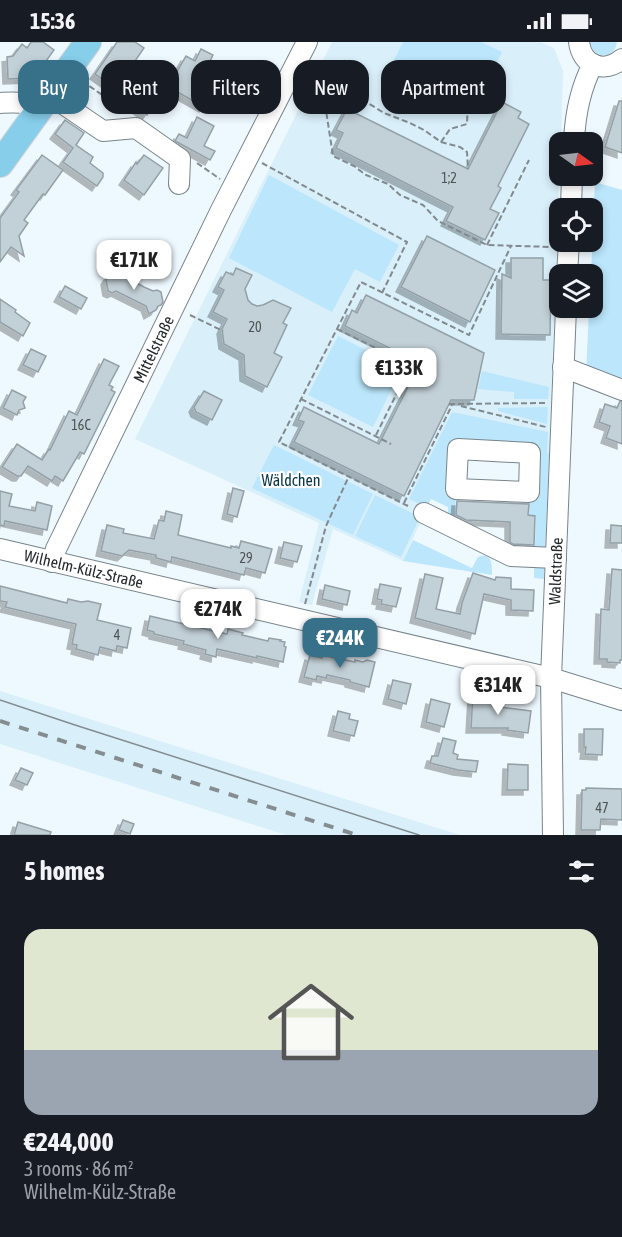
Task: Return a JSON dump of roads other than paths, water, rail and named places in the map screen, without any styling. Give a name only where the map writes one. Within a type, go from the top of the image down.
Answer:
[{"type":"main road","points":[[75,60],[88,42]]},
{"type":"main road","points":[[0,164],[36,114]]},
{"type":"street","name":"Mittelstraße","points":[[52,562],[56,549],[174,307],[307,42]]},
{"type":"street","points":[[579,42],[584,57],[593,64],[608,66],[622,60]]},
{"type":"street","points":[[575,132],[580,96],[585,78],[593,64]]},
{"type":"street","points":[[0,103],[18,102]]},
{"type":"street","points":[[77,114],[103,132],[136,128],[180,159],[179,184]]},
{"type":"street","name":"Waldstraße","points":[[553,835],[551,678],[565,318]]},
{"type":"street","points":[[563,367],[622,390]]},
{"type":"street","points":[[530,467],[559,468]]},
{"type":"street","points":[[424,513],[511,556],[556,558]]},
{"type":"street","name":"Wilhelm-Külz-Straße","points":[[0,549],[551,678],[622,700]]},
{"type":"tram line","points":[[0,700],[419,835]]},
{"type":"railway","points":[[0,721],[357,835]]},
{"type":"park label","name":"Wäldchen","points":[[291,480]]}]
